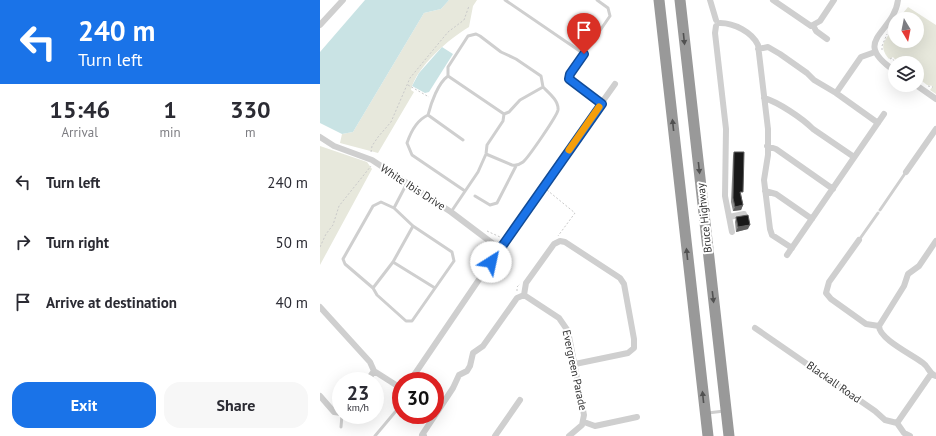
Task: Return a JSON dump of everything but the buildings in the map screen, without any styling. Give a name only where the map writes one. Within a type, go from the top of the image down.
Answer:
[{"type":"highway","name":"Bruce Highway","points":[[659,0],[708,436]]},
{"type":"highway","name":"Bruce Highway","points":[[680,0],[729,436]]},
{"type":"street","points":[[320,25],[343,0]]},
{"type":"street","points":[[710,0],[717,23],[715,33],[726,129],[725,190],[732,232]]},
{"type":"street","points":[[773,0],[809,25],[813,25],[820,21],[834,0]]},
{"type":"street","points":[[888,66],[881,60],[875,52],[876,40],[895,12],[898,0]]},
{"type":"street","points":[[717,23],[732,24],[742,30],[754,38],[758,49],[768,129],[764,172],[771,233],[792,248]]},
{"type":"street","points":[[813,25],[816,30],[827,39]]},
{"type":"street","points":[[758,49],[770,48],[878,123]]},
{"type":"street","points":[[836,93],[861,57],[875,52]]},
{"type":"street","points":[[416,372],[615,84]]},
{"type":"street","points":[[924,91],[936,99]]},
{"type":"street","points":[[764,98],[792,112],[807,122],[812,129],[854,157]]},
{"type":"street","points":[[787,255],[884,114]]},
{"type":"street","points":[[906,172],[936,129]]},
{"type":"street","name":"White Ibis Drive","points":[[320,137],[334,146],[372,160],[382,166],[451,212],[500,249]]},
{"type":"street","points":[[767,146],[776,149],[833,189]]},
{"type":"street","points":[[765,191],[776,194],[812,219]]},
{"type":"street","points":[[729,217],[744,214]]},
{"type":"street","points":[[859,240],[829,282],[826,294],[866,324],[878,326]]},
{"type":"street","points":[[423,436],[453,388],[456,380],[470,366],[473,354],[483,346],[517,298],[524,295],[526,283],[554,244],[560,241],[566,242],[620,278],[624,284],[634,339],[634,348],[628,353],[575,364]]},
{"type":"street","points":[[878,326],[904,286],[908,274],[918,266],[936,241]]},
{"type":"street","name":"Evergreen Parade","points":[[524,295],[559,318],[564,323],[568,331],[584,422],[569,436]]},
{"type":"street","points":[[320,307],[370,362],[374,372]]},
{"type":"street","points":[[878,326],[882,334],[923,363],[934,375],[897,423]]},
{"type":"street","name":"Blackall Road","points":[[755,328],[875,410],[885,420],[897,423],[904,433],[910,436]]},
{"type":"street","points":[[320,396],[332,410]]},
{"type":"street","points":[[495,436],[520,400]]},
{"type":"street","points":[[584,422],[595,426],[637,418]]},
{"type":"lane","points":[[505,0],[584,54]]},
{"type":"lane","points":[[597,0],[608,8],[610,16],[570,74],[569,79],[602,104]]},
{"type":"lane","points":[[448,76],[448,67],[468,36],[476,34],[501,52],[516,59],[541,76],[543,87],[555,100],[558,109],[555,118],[524,162],[516,166],[497,203],[490,205],[476,196]]},
{"type":"lane","points":[[448,76],[443,79],[428,115],[422,118],[415,126],[407,143],[409,151],[412,155],[431,170],[465,191]]},
{"type":"lane","points":[[448,76],[504,114]]},
{"type":"lane","points":[[504,114],[509,112],[520,100],[543,87]]},
{"type":"lane","points":[[451,212],[486,154],[487,145],[503,121],[504,114]]},
{"type":"lane","points":[[428,115],[463,140]]},
{"type":"lane","points":[[486,154],[516,166]]},
{"type":"lane","points":[[859,240],[906,172]]},
{"type":"lane","points":[[394,208],[407,183]]},
{"type":"lane","points":[[381,202],[394,208],[413,226],[452,252],[454,261],[412,321],[406,321],[377,295],[374,288],[345,264],[343,259],[374,206],[381,202]]},
{"type":"lane","points":[[374,288],[393,262],[413,226]]},
{"type":"lane","points":[[393,262],[435,288]]},
{"type":"lane","points":[[705,413],[726,411]]},
{"type":"lane","points":[[375,436],[392,416]]},
{"type":"path","points":[[371,153],[372,146],[391,122],[410,78],[448,32],[464,20],[469,6]]},
{"type":"path","points":[[882,51],[882,46],[888,34]]},
{"type":"path","points":[[407,85],[434,100]]},
{"type":"path","points":[[320,247],[326,234],[333,225],[340,206],[369,166],[380,170],[382,166]]},
{"type":"path","points":[[543,187],[575,213],[555,238]]},
{"type":"path","points":[[517,298],[517,288],[521,281]]},
{"type":"shaded area","points":[[449,0],[477,0],[473,6],[469,27],[453,38],[435,54],[420,72],[414,81],[411,90],[414,92],[378,153],[340,143],[342,134],[353,132],[424,13],[441,9]]},
{"type":"shaded area","points":[[908,7],[916,12],[904,12]]},
{"type":"shaded area","points":[[924,17],[936,25],[936,94],[930,90],[933,86],[924,83],[924,56],[888,56],[888,58],[885,54],[883,46],[888,36],[888,48],[924,48]]},
{"type":"shaded area","points":[[320,146],[367,162],[372,169],[320,265]]},
{"type":"water","points":[[365,0],[449,0],[441,9],[424,13],[353,132],[342,134],[320,123],[320,52]]},
{"type":"water","points":[[442,47],[453,54],[429,92],[425,93],[412,86],[419,73]]},
{"type":"slow traffic","points":[[569,150],[599,107]]},
{"type":"route","points":[[491,262],[548,178],[602,104],[569,79],[570,74],[584,54]]}]
